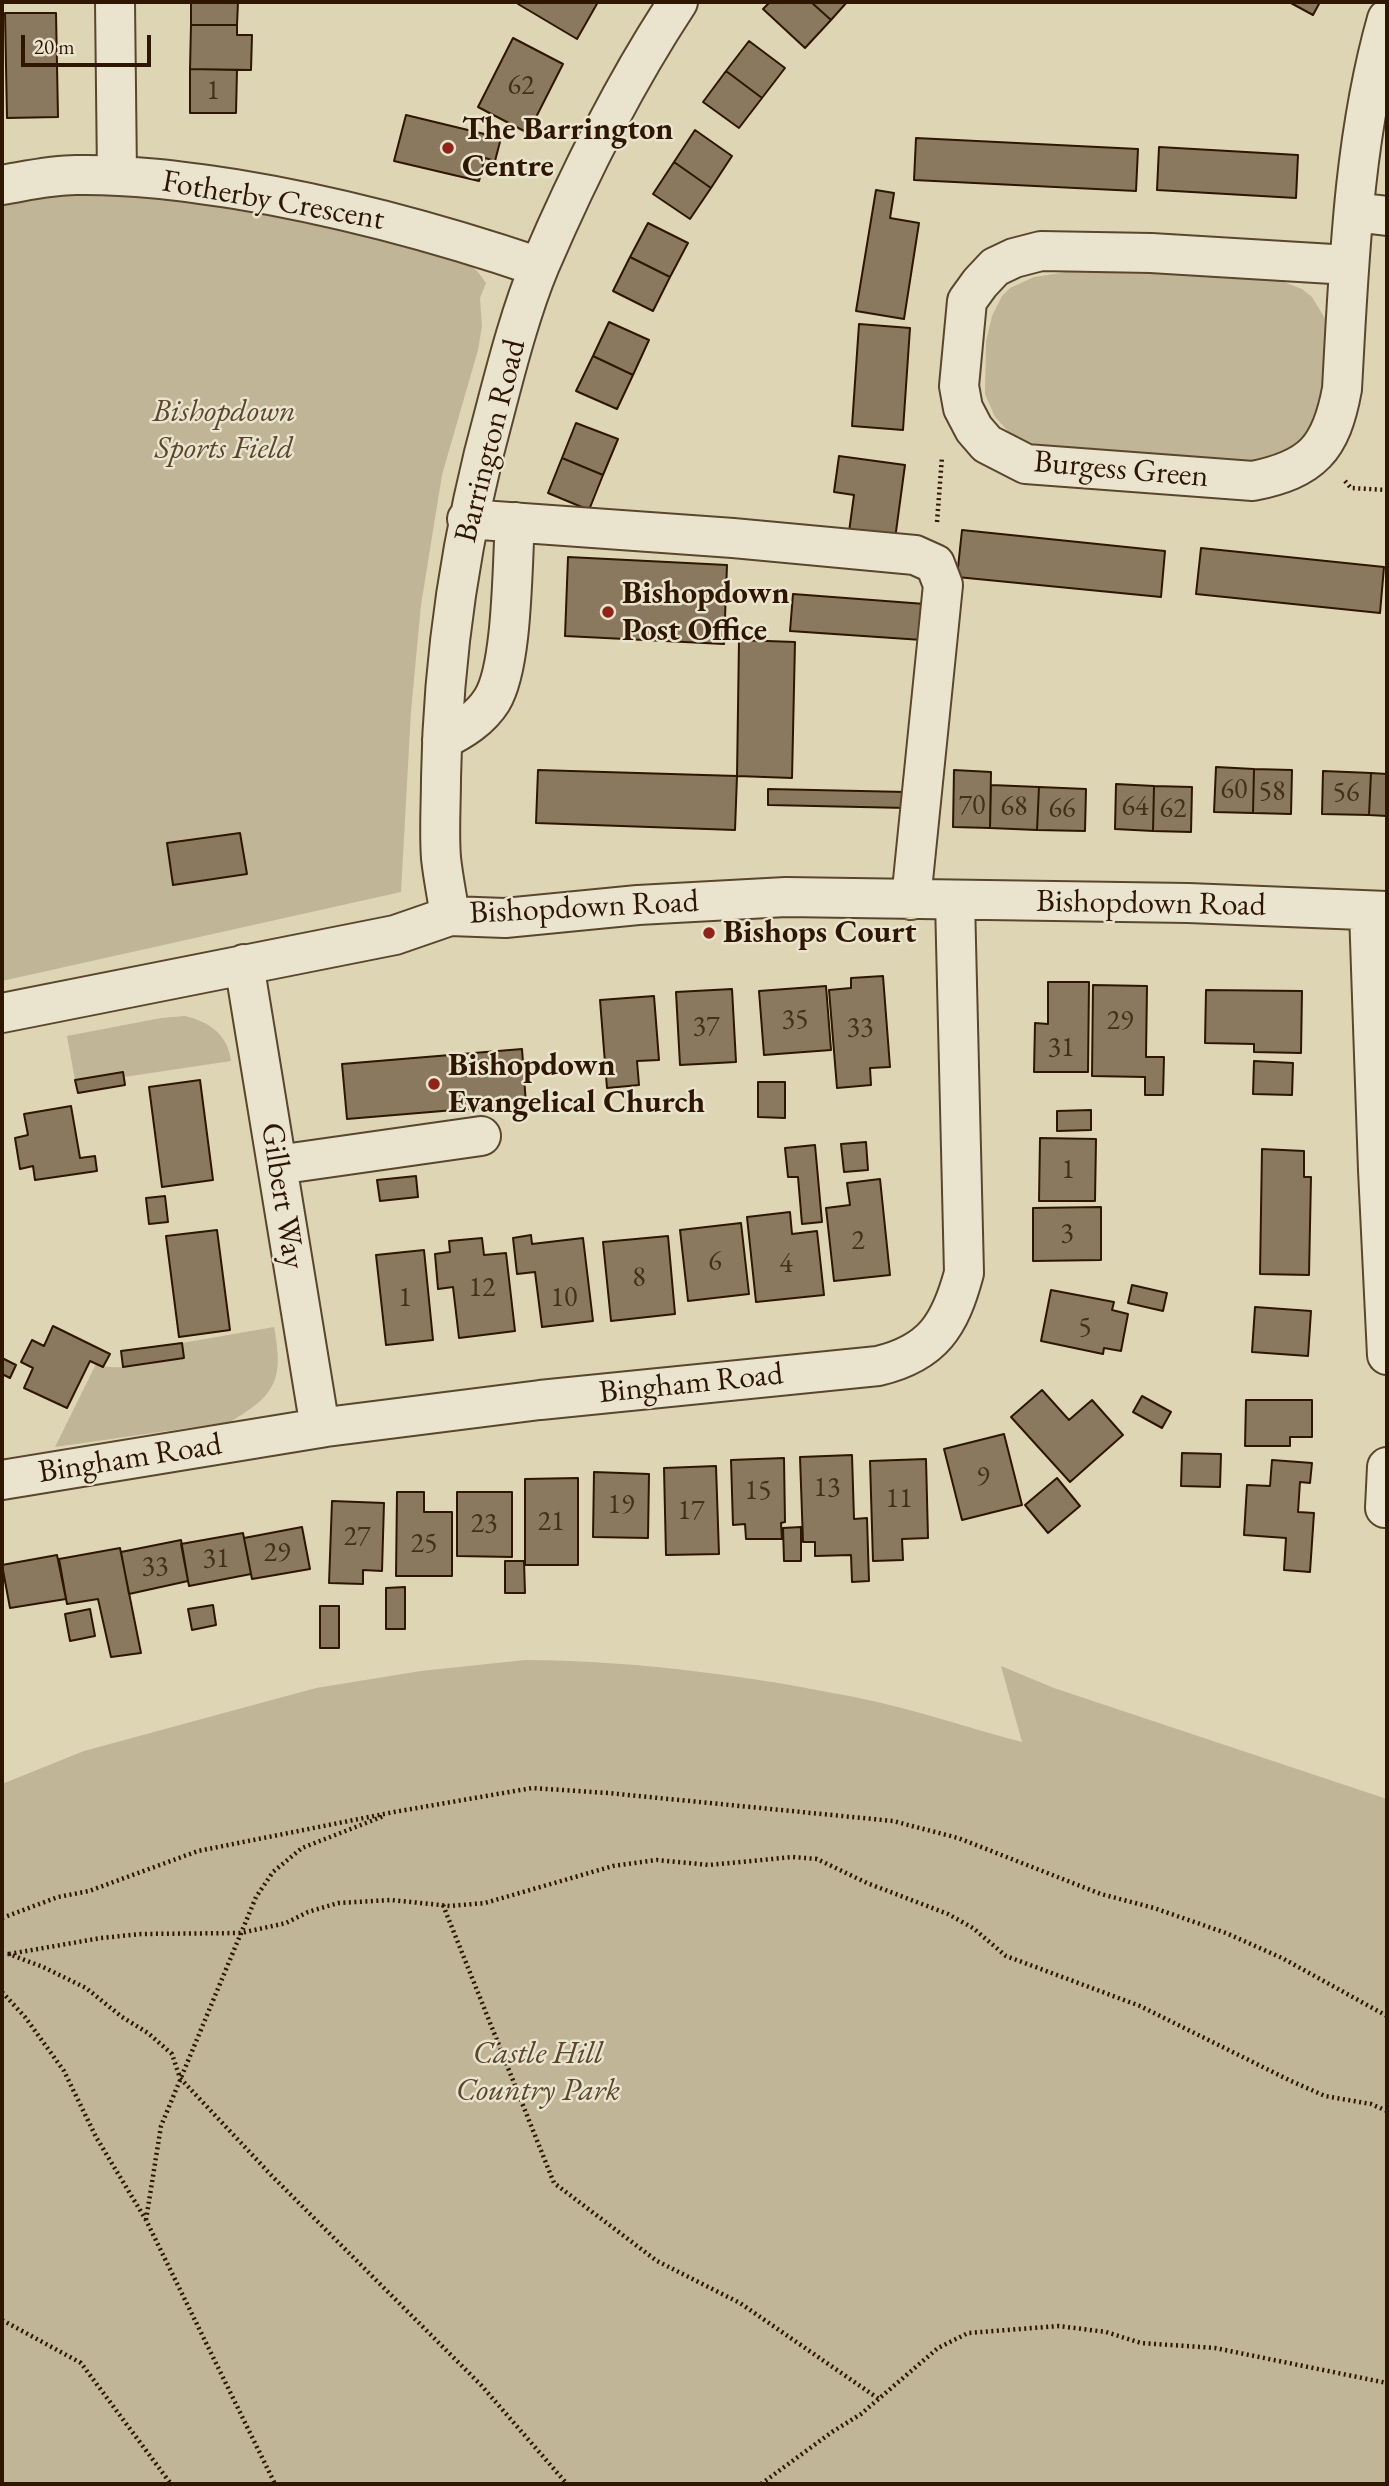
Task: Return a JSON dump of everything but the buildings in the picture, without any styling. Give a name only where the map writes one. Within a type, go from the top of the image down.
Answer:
[{"type":"street","points":[[115,2],[117,175]]},
{"type":"street","name":"Barrington Road","points":[[450,916],[441,857],[442,740],[449,643],[467,519],[506,371],[539,267],[601,135],[678,2]]},
{"type":"street","name":"Burgess Green","points":[[1349,265],[1096,252],[1041,251],[1014,258],[995,267],[967,301],[959,386],[963,408],[974,429],[988,444],[1026,464],[1253,481],[1283,475],[1303,465],[1317,450],[1337,416],[1342,388],[1349,265],[1371,214],[1368,110],[1387,19]]},
{"type":"street","name":"Fotherby Crescent","points":[[2,185],[72,175],[117,175],[183,181],[352,212],[422,229],[539,267]]},
{"type":"street","points":[[467,519],[733,538],[915,555],[934,564],[943,585],[912,900]]},
{"type":"street","points":[[442,740],[470,725],[493,699],[505,664],[515,522]]},
{"type":"street","name":"Bishopdown Road","points":[[2,1013],[395,935],[450,916],[505,918],[638,905],[786,897],[1188,903],[1378,911]]},
{"type":"street","name":"Bingham Road","points":[[2,1480],[320,1428],[554,1398],[878,1366],[915,1353],[942,1329],[951,1312],[964,1273],[956,901]]},
{"type":"street","points":[[1378,911],[1378,1170],[1387,1355]]},
{"type":"street","name":"Gilbert Way","points":[[244,964],[320,1428]]},
{"type":"street","points":[[277,1165],[481,1136]]},
{"type":"street","points":[[1385,1508],[1387,1467]]},
{"type":"path","points":[[934,564],[945,419],[963,408]]},
{"type":"path","points":[[2,1919],[58,1897],[89,1891],[198,1852],[394,1812],[532,1788],[608,1793],[893,1821],[958,1838],[1101,1894],[1154,1908],[1226,1933],[1282,1958],[1387,2016]]},
{"type":"path","points":[[146,2220],[161,2126],[256,1897],[273,1872],[302,1848],[394,1812]]},
{"type":"path","points":[[2,1954],[141,1934],[241,1933],[286,1923],[308,1912],[338,1903],[391,1900],[443,1905],[485,1903],[613,1866],[657,1860],[709,1865],[793,1857],[817,1859],[867,1883],[948,1914],[973,1928],[1006,1956],[1140,2006],[1325,2096],[1371,2104],[1387,2110]]},
{"type":"path","points":[[443,1905],[554,2183],[657,2261],[740,2303],[879,2399]]},
{"type":"path","points":[[9,1954],[86,1988],[172,2054],[180,2078],[273,2177],[481,2385],[567,2484]]},
{"type":"path","points":[[2,1992],[25,2017],[64,2070],[96,2137],[146,2220],[275,2484]]},
{"type":"path","points":[[2,2320],[81,2363],[171,2484]]},
{"type":"path","points":[[761,2484],[861,2414],[938,2348],[968,2333],[1059,2326],[1105,2332],[1141,2343],[1215,2348],[1387,2383]]},
{"type":"green space","name":"Bishopdown Sports Field","points":[[79,192],[192,200],[259,210],[464,260],[486,283],[480,298],[482,326],[478,350],[442,475],[421,605],[411,711],[401,892],[2,981],[2,202]]},
{"type":"green space","points":[[1066,272],[1254,276],[1276,279],[1302,289],[1312,297],[1329,325],[1327,393],[1301,446],[1249,468],[1049,454],[1016,440],[995,417],[985,394],[986,341],[992,316],[1002,296],[1010,288],[1034,277]]},
{"type":"green space","points":[[185,1016],[216,1031],[226,1044],[231,1061],[124,1077],[123,1072],[75,1080],[67,1036]]},
{"type":"green space","points":[[274,1327],[278,1360],[273,1384],[258,1403],[230,1422],[55,1447],[96,1364],[127,1367],[183,1358],[182,1343]]},
{"type":"green space","name":"Castle Hill Country Park","points":[[525,1660],[657,1667],[830,1692],[892,1705],[1022,1742],[1001,1666],[1054,1688],[1387,1799],[1387,2484],[2,2484],[2,1784],[84,1751],[316,1688],[421,1671]]},
{"type":"place","name":"The Barrington Centre","points":[[448,148]]},
{"type":"place","name":"Bishopdown Post Office","points":[[608,612]]},
{"type":"place","name":"Bishops Court","points":[[709,933]]},
{"type":"place","name":"Bishopdown Evangelical Church","points":[[434,1084]]}]
